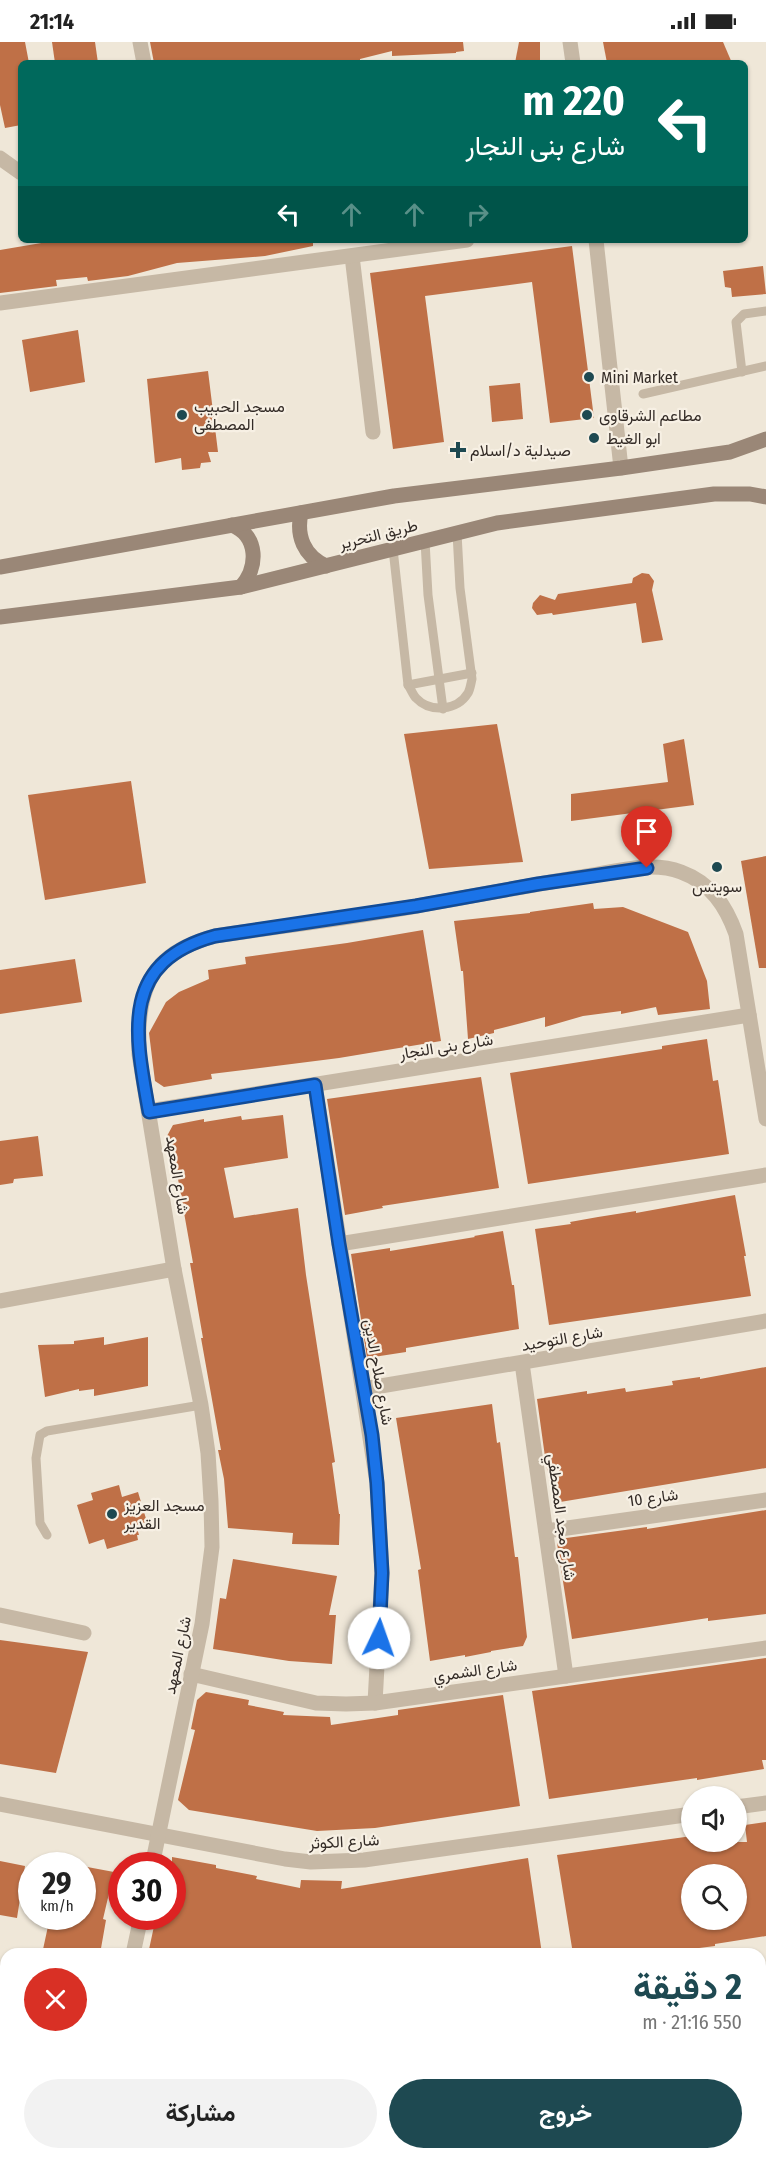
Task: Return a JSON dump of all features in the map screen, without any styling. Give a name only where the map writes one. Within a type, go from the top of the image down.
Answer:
[{"type":"street","points":[[140,42],[143,60]]},
{"type":"street","points":[[570,42],[573,60]]},
{"type":"street","points":[[0,158],[18,171]]},
{"type":"street","points":[[0,303],[446,243]]},
{"type":"street","points":[[596,243],[621,468]]},
{"type":"street","points":[[352,256],[373,432]]},
{"type":"street","name":"طريق التحرير","points":[[0,567],[394,496],[730,452],[766,439]]},
{"type":"street","name":"طريق التحرير","points":[[0,618],[242,588],[496,523],[714,494],[750,494],[766,497]]},
{"type":"street","points":[[301,513],[299,529],[303,547],[315,561],[326,566]]},
{"type":"street","points":[[232,525],[240,528],[253,549],[251,574],[242,588]]},
{"type":"street","name":"شارع المعهد","points":[[155,1852],[202,1624],[212,1547],[208,1453],[201,1405],[174,1269],[139,1054],[140,1004],[148,983],[160,966],[176,951],[195,941],[215,936],[416,906],[637,868],[659,867],[681,872],[700,881],[717,896],[729,914],[736,934],[766,1119]]},
{"type":"street","name":"شارع بنى النجار","points":[[149,1112],[749,1015]]},
{"type":"street","name":"شارع صلاح الدين","points":[[315,1085],[377,1483],[382,1573],[375,1703]]},
{"type":"street","points":[[339,1244],[766,1175]]},
{"type":"street","points":[[0,1301],[174,1269]]},
{"type":"street","name":"شارع التوحيد","points":[[363,1389],[766,1322]]},
{"type":"street","name":"شارع مجد المصطفي","points":[[522,1363],[567,1676]]},
{"type":"street","name":"شارع 10","points":[[546,1531],[766,1500]]},
{"type":"street","points":[[0,1615],[84,1634]]},
{"type":"street","name":"شارع الشمري","points":[[191,1674],[316,1703],[375,1703],[766,1648]]},
{"type":"street","points":[[747,1806],[766,1803]]},
{"type":"street","name":"شارع الكوثر","points":[[0,1804],[311,1863],[338,1863],[681,1816]]},
{"type":"street","points":[[134,1948],[138,1930]]},
{"type":"lane","points":[[742,372],[736,322],[744,314],[766,311]]},
{"type":"lane","points":[[643,394],[766,366]]},
{"type":"lane","points":[[393,549],[408,685],[416,698],[428,707],[443,709],[457,704],[468,693],[472,679],[460,588],[457,533]]},
{"type":"lane","points":[[425,541],[428,595],[443,709]]},
{"type":"lane","points":[[408,685],[472,673]]},
{"type":"lane","points":[[47,1535],[40,1523],[36,1458],[40,1435],[47,1431],[201,1405]]},
{"type":"building","points":[[0,42],[25,42],[28,60],[18,60],[18,126],[5,128],[0,105]]},
{"type":"building","points":[[52,42],[95,42],[98,60],[55,60]]},
{"type":"building","points":[[150,42],[463,42],[464,51],[392,56],[392,51],[360,60],[153,60]]},
{"type":"building","points":[[519,42],[540,42],[540,60],[516,60]]},
{"type":"building","points":[[603,42],[723,42],[731,60],[606,60]]},
{"type":"building","points":[[41,243],[313,243],[313,246],[265,256],[177,263],[128,276],[88,281],[87,277],[56,280],[57,286],[0,293],[0,250]]},
{"type":"building","points":[[572,246],[594,418],[550,423],[532,282],[425,296],[444,442],[393,449],[370,273]]},
{"type":"building","points":[[763,266],[766,294],[732,297],[731,288],[725,287],[723,271]]},
{"type":"building","points":[[78,330],[85,382],[30,392],[22,340]]},
{"type":"building","name":"مسجد الحبيب المصطفى","points":[[208,371],[218,452],[208,452],[211,462],[201,463],[200,468],[182,470],[181,458],[155,463],[147,379]]},
{"type":"building","points":[[520,383],[523,419],[492,422],[489,386]]},
{"type":"building","points":[[642,573],[649,574],[654,581],[652,590],[663,640],[642,643],[636,603],[553,615],[552,613],[537,615],[532,608],[540,595],[555,600],[558,594],[632,583],[633,578]]},
{"type":"building","points":[[497,724],[523,862],[429,869],[404,734]]},
{"type":"building","points":[[684,739],[694,805],[571,821],[571,794],[668,782],[663,744]]},
{"type":"building","points":[[131,781],[146,883],[45,900],[28,795]]},
{"type":"building","points":[[766,856],[766,968],[759,968],[741,861]]},
{"type":"building","points":[[593,903],[594,909],[623,907],[688,932],[707,981],[710,1009],[658,1015],[656,1007],[621,1014],[621,1011],[583,1016],[545,1027],[545,1017],[468,1039],[463,971],[461,971],[454,921],[530,913]]},
{"type":"building","points":[[423,930],[441,1041],[339,1058],[211,1074],[212,1079],[164,1087],[155,1081],[149,1033],[166,1002],[179,992],[209,979],[208,970],[246,964],[245,957]]},
{"type":"building","points":[[75,959],[82,1002],[0,1014],[0,970]]},
{"type":"building","points":[[707,1039],[713,1081],[718,1080],[729,1154],[528,1184],[510,1073],[662,1049],[662,1046]]},
{"type":"building","points":[[481,1077],[499,1188],[382,1206],[383,1208],[345,1215],[327,1099]]},
{"type":"building","points":[[283,1115],[288,1158],[224,1168],[234,1218],[298,1208],[335,1462],[332,1463],[340,1514],[339,1545],[292,1544],[293,1533],[228,1528],[224,1479],[218,1450],[221,1450],[201,1338],[203,1338],[190,1263],[193,1263],[178,1179],[175,1180],[167,1136],[173,1125],[204,1119],[204,1122],[241,1116],[242,1120]]},
{"type":"building","points":[[38,1136],[43,1176],[14,1179],[13,1183],[0,1185],[0,1141]]},
{"type":"building","points":[[735,1195],[751,1296],[549,1325],[535,1229]]},
{"type":"building","points":[[503,1231],[512,1285],[514,1285],[519,1329],[406,1348],[406,1352],[367,1358],[351,1254],[390,1248],[390,1251]]},
{"type":"building","points":[[104,1337],[104,1345],[148,1337],[148,1386],[94,1396],[94,1389],[79,1391],[79,1389],[45,1397],[38,1345],[74,1344],[74,1341]]},
{"type":"building","points":[[766,1367],[766,1468],[554,1503],[537,1399],[625,1388],[626,1392],[673,1385],[672,1381],[700,1377],[700,1379]]},
{"type":"building","points":[[492,1404],[497,1443],[500,1442],[515,1557],[518,1557],[527,1637],[523,1646],[430,1661],[418,1570],[421,1569],[396,1418]]},
{"type":"building","name":"مسجد العزيز القدير","points":[[119,1485],[122,1497],[138,1492],[147,1522],[136,1525],[138,1540],[107,1549],[104,1539],[89,1544],[77,1505],[93,1500],[91,1493]]},
{"type":"building","points":[[766,1510],[766,1614],[708,1621],[708,1618],[572,1639],[557,1543],[559,1539],[647,1527],[647,1529]]},
{"type":"building","points":[[233,1559],[337,1576],[329,1615],[336,1615],[332,1664],[289,1661],[213,1649],[220,1598],[226,1599]]},
{"type":"building","points":[[0,1640],[88,1652],[56,1773],[0,1764]]},
{"type":"building","points":[[766,1658],[766,1760],[762,1760],[764,1769],[549,1799],[532,1691]]},
{"type":"building","points":[[206,1692],[249,1700],[248,1705],[284,1712],[283,1715],[330,1717],[331,1725],[398,1715],[398,1710],[503,1695],[520,1806],[375,1828],[317,1831],[189,1810],[178,1800],[195,1730],[191,1729],[197,1700]]},
{"type":"building","points":[[766,1822],[766,1936],[699,1948],[572,1948],[557,1855],[681,1838],[681,1852],[747,1852],[747,1825]]},
{"type":"building","points":[[528,1858],[541,1948],[149,1948],[153,1930],[186,1930],[186,1860],[216,1865],[216,1868],[257,1876],[256,1879],[300,1888],[301,1880],[342,1881],[341,1889]]},
{"type":"building","points":[[0,1861],[18,1865],[18,1912],[17,1918],[0,1915]]},
{"type":"building","points":[[96,1869],[108,1871],[108,1898],[103,1919],[106,1920],[101,1948],[43,1948],[47,1930],[96,1930]]},
{"type":"place","name":"Mini Market","points":[[589,377]]},
{"type":"place","name":"مسجد الحبيب المصطفى","points":[[182,415]]},
{"type":"place","name":"مطاعم الشرقاوى","points":[[587,415]]},
{"type":"place","name":"ابو الغيط","points":[[594,438]]},
{"type":"place","name":"صيدلية د/اسلام","points":[[458,450]]},
{"type":"place","name":"سويتس","points":[[717,867]]},
{"type":"place","name":"مسجد العزيز القدير","points":[[112,1514]]},
{"type":"route","points":[[379,1638],[382,1573],[372,1435],[339,1244],[315,1085],[149,1112],[139,1054],[140,1004],[148,983],[160,966],[176,951],[195,941],[647,868]]}]
